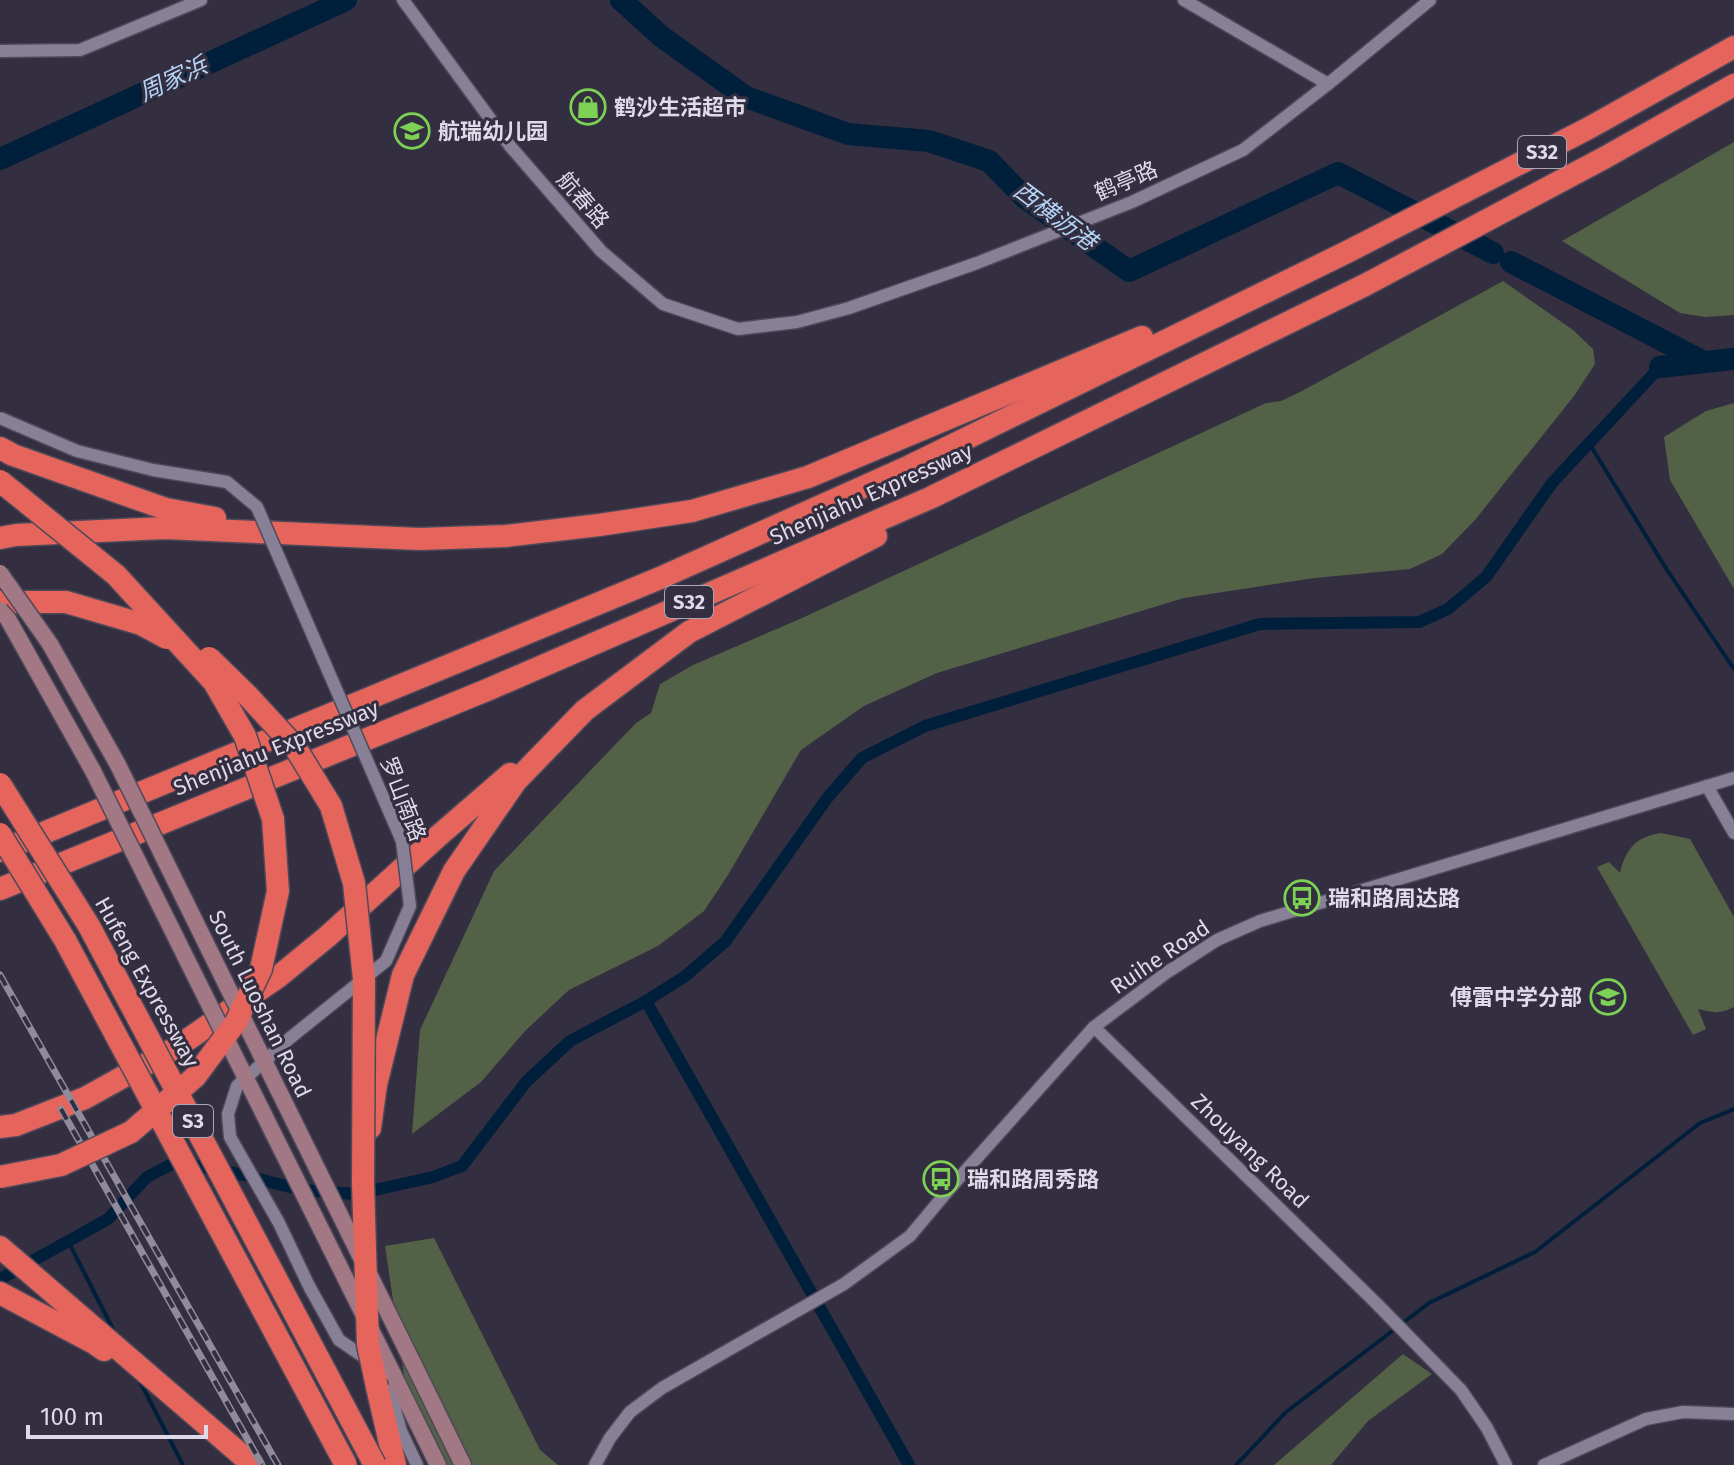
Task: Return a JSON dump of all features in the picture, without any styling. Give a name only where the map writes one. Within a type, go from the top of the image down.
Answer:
[{"type":"highway","name":"Shenjiahu Expressway","points":[[0,851],[631,590],[910,466],[1347,252],[1587,129],[1734,47]]},
{"type":"highway","name":"Shenjiahu Expressway","points":[[0,889],[487,690],[930,498],[1365,285],[1734,85]]},
{"type":"highway","points":[[0,538],[164,528],[420,539],[506,536],[692,511],[808,477],[1347,252]]},
{"type":"highway","points":[[0,1127],[16,1125],[85,1098],[177,1047],[278,977],[585,710],[689,632],[1365,285]]},
{"type":"highway","points":[[0,448],[166,509],[238,523],[330,533]]},
{"type":"highway","points":[[0,481],[116,575],[214,682],[245,736],[273,819],[278,891],[261,969],[236,1022],[195,1077],[131,1132],[61,1165],[0,1177]]},
{"type":"highway","points":[[0,602],[66,602],[141,624],[211,659],[295,747],[331,806],[354,883],[364,979],[363,1183],[368,1345],[395,1465]]},
{"type":"highway","points":[[363,1183],[376,1085],[403,975],[454,871],[516,781],[585,710]]},
{"type":"highway","name":"Hufeng Expressway","points":[[0,784],[89,926],[375,1465]]},
{"type":"highway","name":"S3","points":[[0,834],[65,940],[346,1465]]},
{"type":"highway","points":[[0,1247],[253,1464]]},
{"type":"highway","points":[[0,1293],[94,1343],[253,1464]]},
{"type":"main road","name":"South Luoshan Road","points":[[0,573],[50,644],[118,765],[463,1465]]},
{"type":"main road","name":"South Luoshan Road","points":[[0,610],[8,619],[93,771],[438,1465]]},
{"type":"street","points":[[0,51],[80,50],[201,0]]},
{"type":"street","points":[[1184,0],[1328,84]]},
{"type":"street","name":"鹤亭路","points":[[797,322],[849,308],[977,263],[1132,202],[1243,150],[1430,0]]},
{"type":"street","name":"航春路","points":[[407,5],[520,158],[601,251],[663,304],[738,329],[797,322]]},
{"type":"street","name":"罗山南路","points":[[0,418],[77,451],[153,470],[227,482],[257,507],[402,841],[410,906],[386,961],[290,1038],[237,1086],[228,1114],[230,1137],[279,1223],[339,1340],[364,1357],[388,1385],[401,1431],[417,1465]]},
{"type":"street","name":"Ruihe Road","points":[[595,1465],[630,1412],[662,1388],[844,1284],[910,1236],[1094,1027],[1166,973],[1217,940],[1260,921],[1734,778]]},
{"type":"street","points":[[1707,786],[1734,833]]},
{"type":"street","name":"Zhouyang Road","points":[[1094,1027],[1461,1390],[1487,1428],[1506,1465]]},
{"type":"street","points":[[1544,1465],[1646,1419],[1683,1412],[1734,1414]]},
{"type":"green space","points":[[1734,142],[1734,315],[1705,317],[1680,313],[1562,241]]},
{"type":"green space","points":[[1503,281],[1573,330],[1593,349],[1595,364],[1574,396],[1475,520],[1442,554],[1410,569],[1315,578],[1184,598],[937,673],[864,706],[801,750],[704,911],[658,946],[569,990],[525,1031],[481,1082],[412,1134],[420,1030],[494,871],[636,723],[651,713],[660,684],[693,665],[802,618],[1266,403],[1281,401],[1302,391]]},
{"type":"green space","points":[[1734,403],[1734,589],[1670,480],[1664,437],[1706,411]]},
{"type":"green space","points":[[1661,833],[1690,839],[1734,917],[1734,1007],[1720,1012],[1698,1009],[1706,1029],[1693,1035],[1597,867],[1609,862],[1620,873],[1633,845],[1645,837]]},
{"type":"green space","points":[[434,1238],[540,1450],[558,1465],[428,1465],[409,1408],[385,1246]]},
{"type":"green space","points":[[1403,1354],[1432,1374],[1368,1421],[1331,1465],[1274,1465]]},
{"type":"waterway","name":"周家浜","points":[[0,159],[346,0]]},
{"type":"waterway","name":"西横沥港","points":[[621,0],[662,37],[746,97],[848,134],[929,141],[989,161],[1025,198],[1129,271],[1338,173],[1493,253]]},
{"type":"waterway","name":"西横沥港","points":[[1511,262],[1704,362]]},
{"type":"waterway","points":[[1660,367],[1734,359]]},
{"type":"waterway","points":[[0,1279],[108,1219],[147,1177],[176,1162],[301,1190],[357,1194],[433,1177],[462,1166],[526,1082],[570,1041],[684,977],[725,942],[828,797],[862,758],[925,726],[1260,624],[1419,622],[1448,609],[1486,577],[1552,483],[1660,367]]},
{"type":"waterway","points":[[1589,443],[1667,570],[1734,669]]},
{"type":"waterway","points":[[646,1001],[909,1465]]},
{"type":"waterway","points":[[1236,1465],[1286,1412],[1429,1303],[1535,1252],[1700,1123],[1734,1109]]},
{"type":"waterway","points":[[68,1241],[116,1335]]},
{"type":"waterway","points":[[138,1378],[183,1465]]},
{"type":"railway","points":[[0,975],[278,1465]]},
{"type":"railway","points":[[61,1109],[262,1465]]},
{"type":"place","name":"鹤沙生活超市","points":[[588,107]]},
{"type":"place","name":"航瑞幼儿园","points":[[412,131]]},
{"type":"place","name":"瑞和路周达路","points":[[1302,898]]},
{"type":"place","name":"傅雷中学分部","points":[[1608,997]]},
{"type":"place","name":"瑞和路周秀路","points":[[941,1179]]}]
